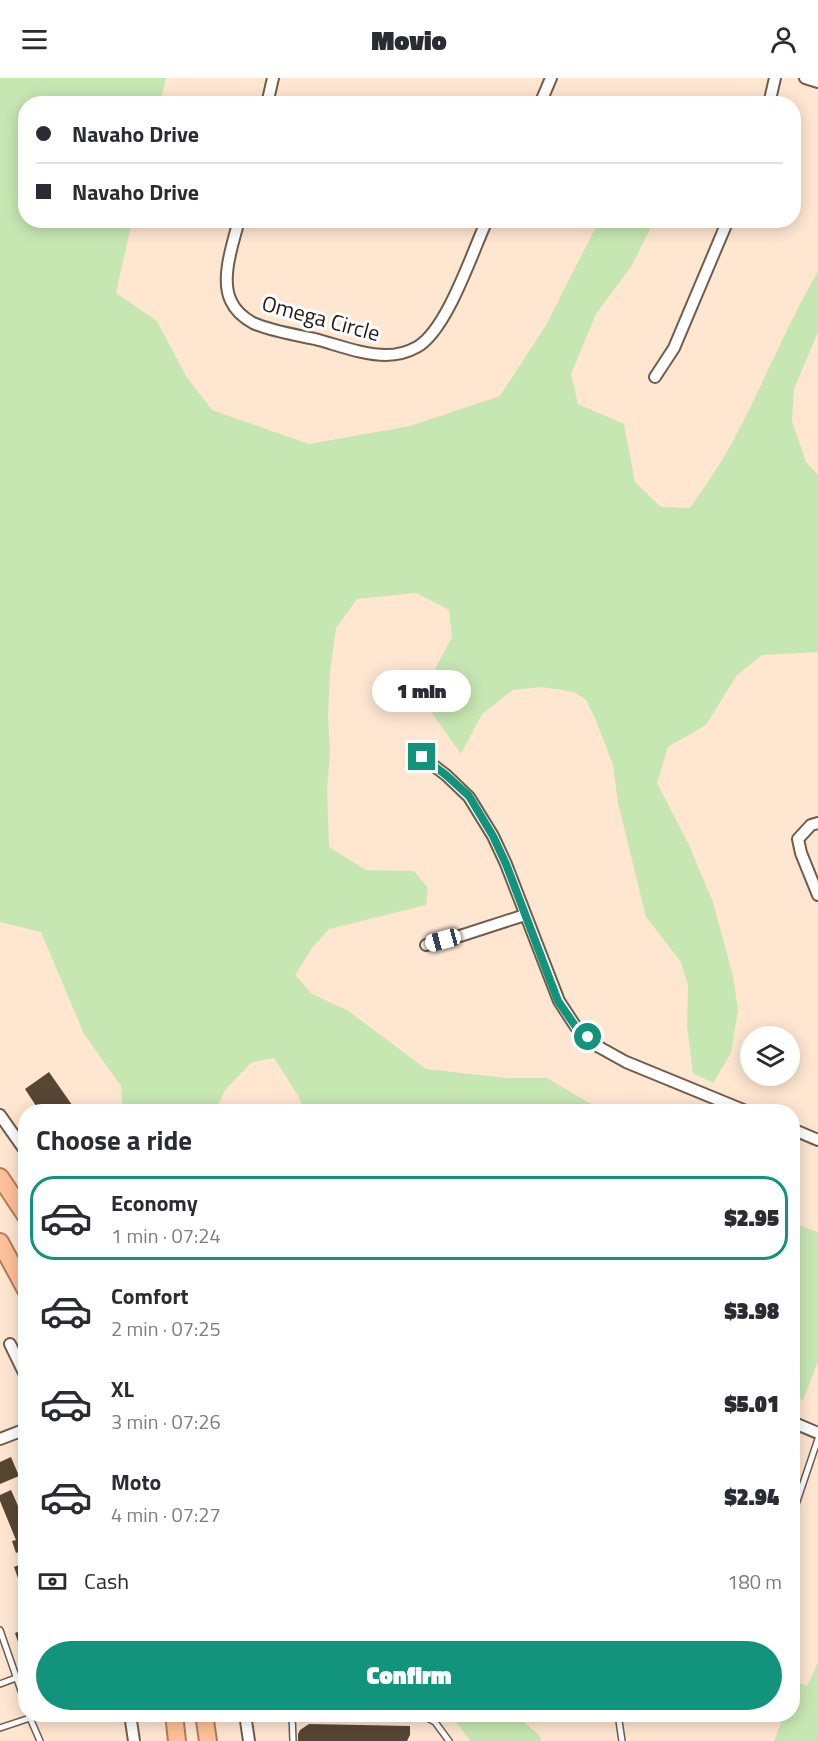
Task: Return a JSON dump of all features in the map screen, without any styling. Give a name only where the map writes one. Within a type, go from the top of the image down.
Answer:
[{"type":"highway","points":[[0,1177],[18,1204]]},
{"type":"highway","points":[[0,1242],[18,1275]]},
{"type":"highway","points":[[175,1722],[177,1741]]},
{"type":"highway","points":[[205,1722],[208,1741]]},
{"type":"street","points":[[269,96],[273,78]]},
{"type":"street","points":[[543,96],[551,78]]},
{"type":"street","points":[[771,96],[776,78]]},
{"type":"street","points":[[805,78],[818,82]]},
{"type":"street","name":"Omega Circle","points":[[237,228],[225,286],[240,314],[253,323],[283,332],[371,354],[387,355],[403,353],[417,347],[435,331],[484,228]]},
{"type":"street","points":[[655,377],[674,348],[725,228]]},
{"type":"street","points":[[422,757],[469,796],[493,836],[506,864],[558,1001],[576,1027],[599,1047],[626,1062],[728,1104]]},
{"type":"street","points":[[818,823],[811,825],[798,839],[801,854],[818,895]]},
{"type":"street","points":[[426,945],[525,915]]},
{"type":"street","points":[[0,1115],[18,1141]]},
{"type":"street","points":[[800,1132],[818,1140]]},
{"type":"street","points":[[10,1344],[18,1360]]},
{"type":"street","points":[[800,1425],[818,1433]]},
{"type":"street","points":[[0,1439],[18,1433]]},
{"type":"street","points":[[131,1722],[134,1741]]},
{"type":"street","points":[[246,1722],[249,1741]]},
{"type":"lane","points":[[800,1492],[818,1439]]},
{"type":"lane","points":[[0,1630],[2,1643],[18,1683]]},
{"type":"lane","points":[[0,1684],[16,1678]]},
{"type":"lane","points":[[0,1728],[18,1721]]},
{"type":"lane","points":[[32,1722],[40,1741]]},
{"type":"lane","points":[[292,1722],[293,1741]]},
{"type":"lane","points":[[435,1722],[449,1741]]},
{"type":"lane","points":[[619,1722],[622,1741]]},
{"type":"green space","points":[[0,78],[166,78],[162,96],[18,96],[18,228],[130,228],[116,293],[157,321],[186,376],[212,410],[309,444],[410,426],[500,396],[546,325],[595,228],[650,228],[632,265],[596,314],[571,374],[578,404],[624,424],[635,482],[661,507],[690,508],[730,446],[818,271],[818,332],[794,389],[792,421],[806,462],[818,475],[818,652],[762,655],[737,675],[706,725],[668,747],[657,783],[688,843],[713,902],[733,976],[738,1010],[731,1053],[713,1083],[693,1073],[687,1025],[688,986],[681,962],[646,917],[618,803],[613,765],[586,700],[574,692],[542,687],[513,690],[482,714],[461,754],[427,706],[436,667],[452,637],[449,610],[416,593],[357,599],[336,628],[330,671],[328,716],[330,753],[327,789],[329,847],[366,870],[414,871],[428,888],[426,905],[329,929],[312,948],[295,975],[312,994],[347,1010],[426,1069],[506,1078],[547,1078],[591,1104],[302,1104],[274,1058],[252,1062],[225,1090],[218,1104],[122,1104],[121,1086],[84,1034],[41,932],[0,922]]},
{"type":"green space","points":[[800,1226],[818,1232],[818,1362],[803,1400],[800,1399]]},
{"type":"green space","points":[[818,1662],[818,1741],[774,1741],[781,1722],[800,1722],[800,1683],[807,1686]]},
{"type":"green space","points":[[456,1722],[523,1722],[538,1734],[542,1741],[470,1741]]},
{"type":"building","points":[[49,1072],[71,1104],[35,1104],[25,1089]]},
{"type":"building","points":[[11,1457],[18,1476],[0,1484],[0,1462]]},
{"type":"building","points":[[11,1490],[18,1506],[18,1552],[16,1553],[12,1541],[16,1540],[0,1501],[0,1495]]},
{"type":"building","points":[[18,1565],[18,1578],[14,1567]]},
{"type":"building","points":[[309,1724],[410,1726],[410,1735],[407,1741],[298,1741],[300,1730]]},
{"type":"route","points":[[422,757],[469,796],[493,836],[506,864],[558,1001],[576,1027],[588,1037]]}]
